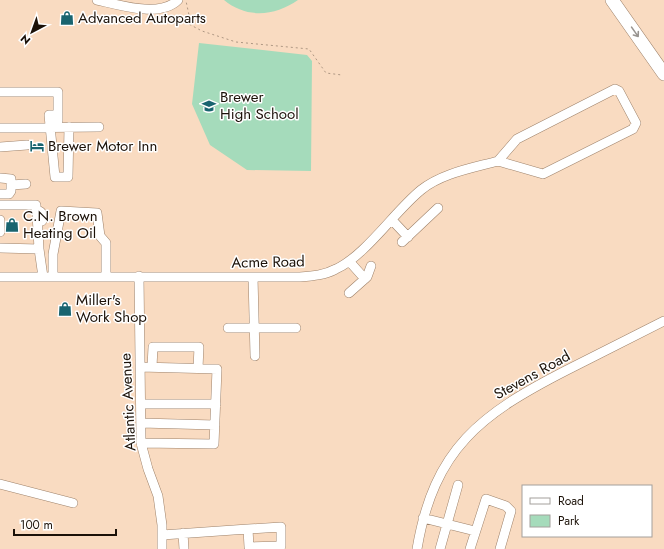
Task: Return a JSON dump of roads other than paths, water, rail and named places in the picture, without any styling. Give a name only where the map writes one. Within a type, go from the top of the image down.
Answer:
[{"type":"highway","points":[[612,0],[664,74]]},
{"type":"street","points":[[97,0],[146,9],[162,7],[175,3],[178,0]]},
{"type":"street","points":[[615,89],[619,91],[636,123],[633,128],[546,173],[541,173],[498,161],[517,139],[615,89]]},
{"type":"street","points":[[0,92],[58,92],[58,127]]},
{"type":"street","points":[[58,115],[49,115],[55,177],[68,178],[69,127]]},
{"type":"street","points":[[0,128],[99,127]]},
{"type":"street","points":[[0,147],[27,145]]},
{"type":"street","name":"Acme Road","points":[[0,277],[300,277],[320,275],[336,269],[349,261],[421,190],[435,181],[498,161]]},
{"type":"street","points":[[0,178],[11,179],[9,194],[0,194]]},
{"type":"street","points":[[11,185],[26,184]]},
{"type":"street","points":[[0,205],[36,205],[36,208],[41,212],[42,221]]},
{"type":"street","points":[[36,208],[43,276]]},
{"type":"street","points":[[392,220],[405,239],[438,208]]},
{"type":"street","points":[[53,277],[53,254],[61,210],[97,213],[100,236],[106,243],[106,276]]},
{"type":"street","points":[[0,220],[0,232]]},
{"type":"street","points":[[39,247],[42,242],[42,234]]},
{"type":"street","points":[[0,248],[39,247]]},
{"type":"street","points":[[349,261],[365,279]]},
{"type":"street","points":[[350,293],[365,279],[371,266]]},
{"type":"street","name":"Atlantic Avenue","points":[[139,276],[141,443],[148,469],[158,496],[162,549]]},
{"type":"street","points":[[253,277],[255,356]]},
{"type":"street","name":"Stevens Road","points":[[417,549],[423,518],[430,497],[449,460],[462,442],[480,423],[523,393],[664,321]]},
{"type":"street","points":[[228,328],[296,328]]},
{"type":"street","points":[[152,367],[153,347],[199,347],[198,368]]},
{"type":"street","points":[[140,367],[217,369],[214,444],[141,443]]},
{"type":"street","points":[[140,404],[216,404]]},
{"type":"street","points":[[141,423],[215,425]]},
{"type":"street","points":[[0,484],[73,503]]},
{"type":"street","points":[[440,549],[458,485]]},
{"type":"street","points":[[470,549],[486,499],[506,506],[511,511],[500,549]]},
{"type":"street","points":[[423,518],[475,531]]},
{"type":"street","points":[[162,535],[248,529]]},
{"type":"street","points":[[183,533],[184,549]]},
{"type":"place","name":"Advanced Autoparts","points":[[67,18]]},
{"type":"place","name":"Brewer High School","points":[[209,106]]},
{"type":"place","name":"Brewer Motor Inn","points":[[37,146]]},
{"type":"place","name":"C.N. Brown Heating Oil","points":[[12,225]]},
{"type":"place","name":"Miller's Work Shop","points":[[65,309]]}]
